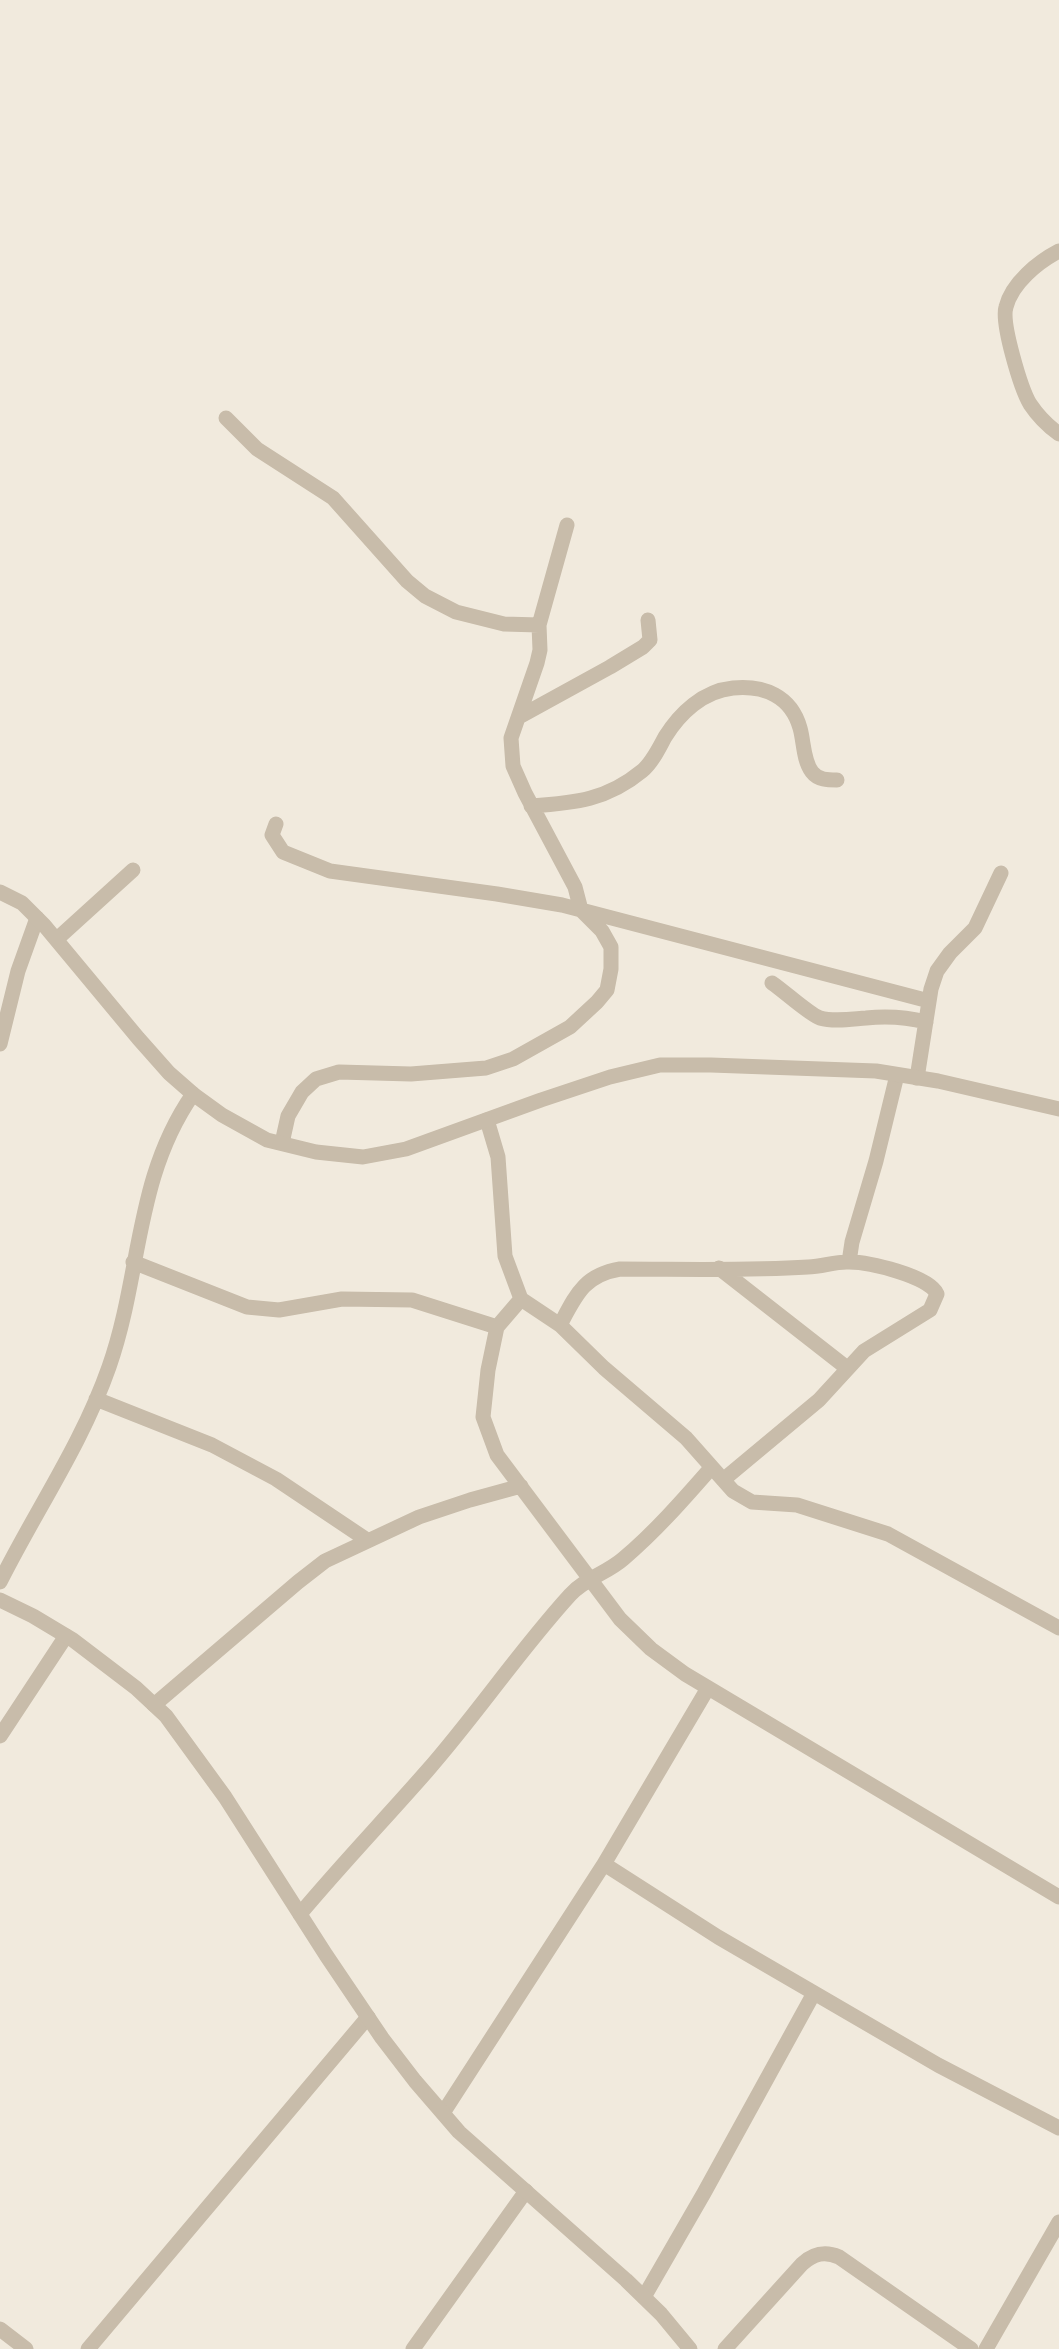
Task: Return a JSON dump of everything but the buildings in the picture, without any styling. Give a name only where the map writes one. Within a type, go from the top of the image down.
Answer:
[{"type":"street","points":[[1059,251],[1028,273],[1005,308],[1007,331],[1023,388],[1038,416],[1059,434]]},
{"type":"street","points":[[226,418],[257,449],[333,498],[407,582],[425,596],[456,612],[504,624],[539,625]]},
{"type":"street","points":[[282,1143],[288,1116],[302,1092],[316,1079],[339,1072],[411,1074],[486,1068],[513,1059],[570,1027],[607,990],[611,969],[611,947],[602,931],[581,910],[574,887],[531,806],[513,766],[511,738],[537,663],[540,650],[539,625],[567,525]]},
{"type":"street","points":[[519,717],[643,647],[650,640],[648,620]]},
{"type":"street","points":[[531,806],[567,804],[604,796],[644,770],[684,711],[712,693],[733,688],[758,690],[778,695],[793,709],[800,728],[804,753],[812,772],[821,779],[837,780]]},
{"type":"street","points":[[276,824],[272,835],[283,852],[330,871],[497,894],[581,910],[929,1001]]},
{"type":"street","points":[[57,939],[133,870]]},
{"type":"street","points":[[917,1078],[929,1001],[938,971],[950,953],[975,928],[1001,873]]},
{"type":"street","points":[[0,892],[22,903],[38,918],[138,1038],[169,1073],[193,1094],[222,1116],[267,1140],[316,1152],[363,1158],[406,1149],[610,1077],[660,1065],[735,1065],[876,1071],[1059,1109]]},
{"type":"street","points":[[0,1044],[18,971],[38,918]]},
{"type":"street","points":[[772,983],[820,1018],[848,1020],[894,1017],[926,1022]]},
{"type":"street","points":[[849,1262],[852,1242],[876,1161],[897,1075]]},
{"type":"street","points":[[0,1582],[53,1489],[86,1424],[109,1367],[126,1310],[133,1262],[154,1170],[169,1133],[193,1094]]},
{"type":"street","points":[[487,1120],[498,1157],[505,1256],[521,1299],[560,1325],[604,1368],[686,1438],[733,1491],[752,1502],[797,1505],[888,1534],[1059,1628]]},
{"type":"street","points":[[133,1262],[247,1307],[279,1310],[342,1299],[412,1300],[497,1327]]},
{"type":"street","points":[[560,1325],[580,1290],[602,1273],[620,1269],[810,1268],[849,1262],[883,1267],[929,1283],[937,1294],[930,1310],[864,1351],[819,1400],[723,1480]]},
{"type":"street","points":[[719,1268],[848,1368]]},
{"type":"street","points":[[521,1299],[497,1327],[488,1370],[483,1417],[497,1455],[620,1619],[651,1649],[685,1674],[1059,1897]]},
{"type":"street","points":[[96,1399],[213,1445],[276,1479],[367,1540]]},
{"type":"street","points":[[300,1914],[352,1852],[427,1771],[489,1696],[521,1652],[572,1592],[621,1561],[651,1533],[711,1468]]},
{"type":"street","points":[[154,1705],[298,1582],[326,1561],[419,1517],[521,1486]]},
{"type":"street","points":[[0,1600],[66,1636],[136,1688],[165,1716],[225,1797],[368,2017],[415,2081],[459,2132],[577,2234],[644,2297],[690,2349]]},
{"type":"street","points":[[0,1736],[66,1636]]},
{"type":"street","points":[[443,2114],[604,1864],[708,1688]]},
{"type":"street","points":[[604,1864],[718,1937],[938,2065],[1059,2128]]},
{"type":"street","points":[[644,2297],[814,1993]]},
{"type":"street","points":[[88,2349],[368,2017]]},
{"type":"street","points":[[413,2349],[526,2191]]},
{"type":"street","points":[[986,2349],[1059,2222]]},
{"type":"street","points":[[725,2349],[802,2264],[816,2254],[824,2253],[839,2257],[971,2349]]},
{"type":"street","points":[[0,2329],[26,2349]]}]
